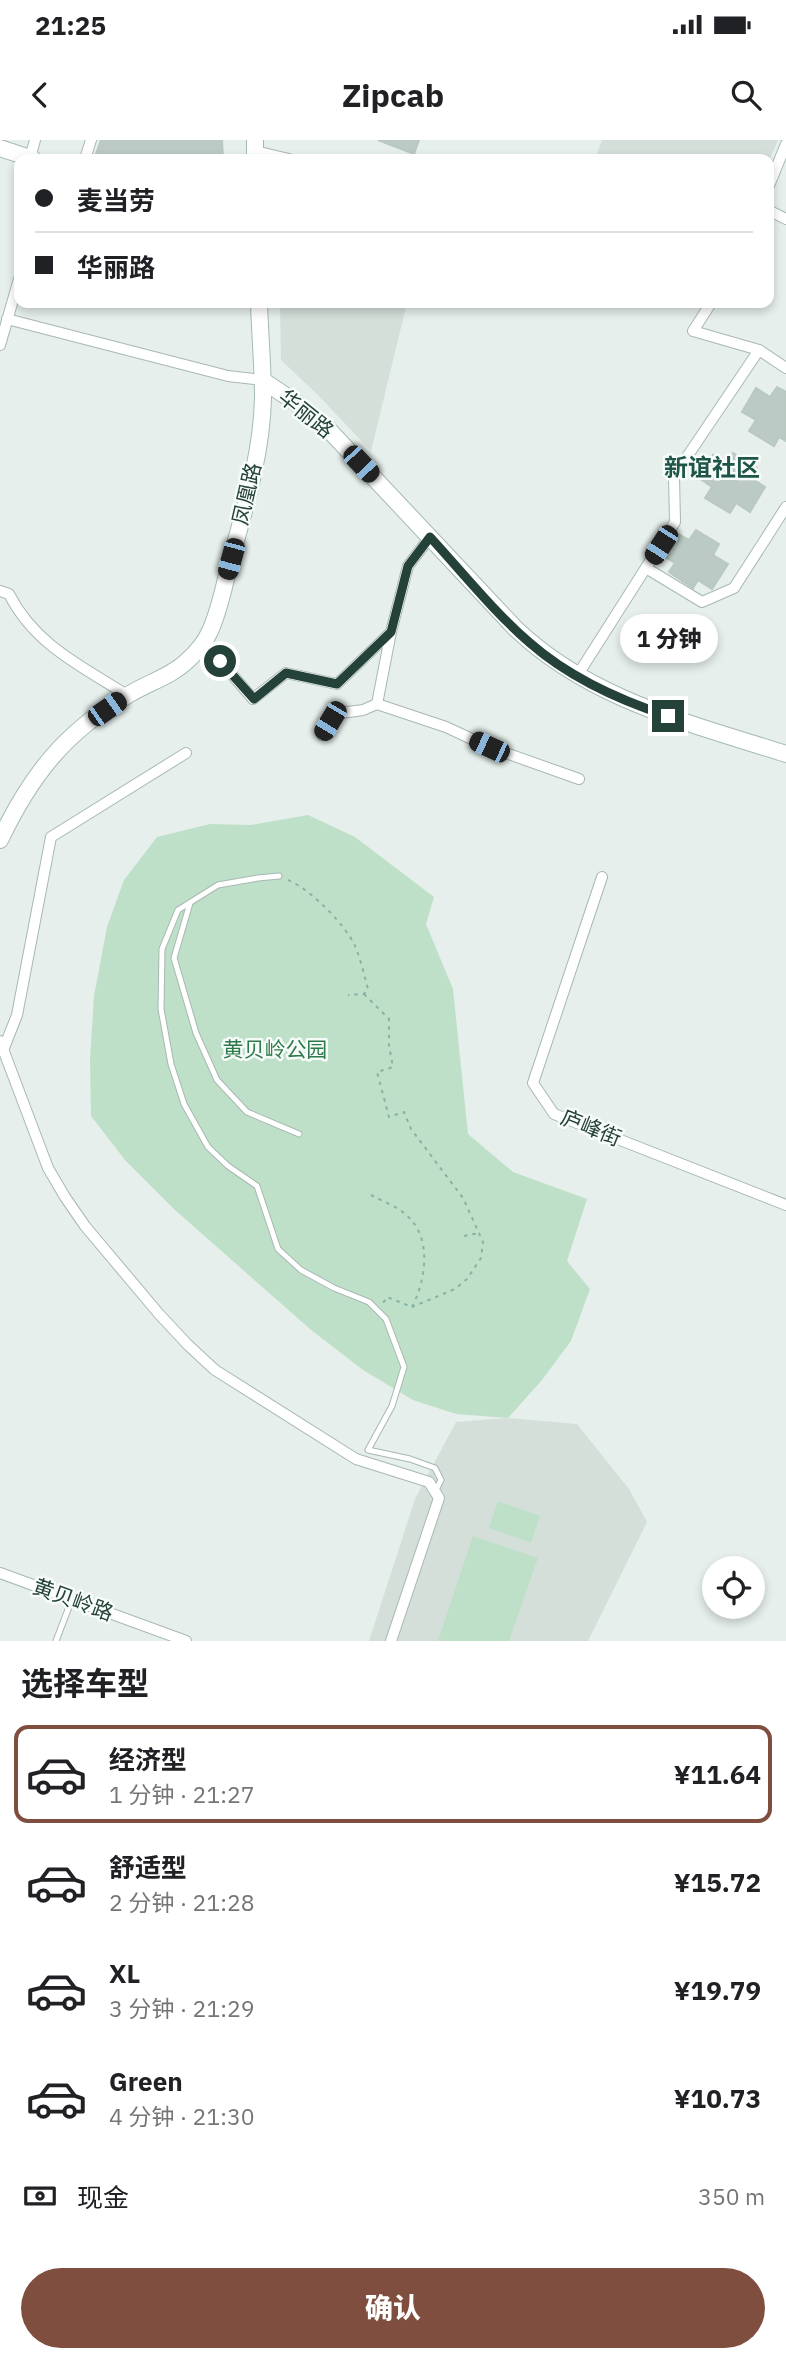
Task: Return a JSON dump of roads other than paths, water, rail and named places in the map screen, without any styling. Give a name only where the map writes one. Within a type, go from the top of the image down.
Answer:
[{"type":"street","points":[[774,173],[786,144]]},
{"type":"street","points":[[0,148],[17,154]]},
{"type":"street","points":[[0,345],[14,295]]},
{"type":"street","name":"凤凰路","points":[[0,840],[16,807],[55,751],[127,695],[180,667],[204,642],[217,612],[254,468],[262,410],[259,308]]},
{"type":"street","points":[[707,308],[693,331],[759,350],[786,368]]},
{"type":"street","points":[[7,319],[228,376],[262,380]]},
{"type":"street","points":[[577,676],[675,522],[674,476],[759,350]]},
{"type":"street","name":"华丽路","points":[[262,380],[328,429],[530,643],[577,676],[645,709],[786,754]]},
{"type":"street","points":[[646,568],[702,602],[734,588],[786,507]]},
{"type":"street","points":[[377,704],[391,632],[408,566],[430,537]]},
{"type":"street","points":[[0,591],[9,594],[36,634],[65,656],[127,695]]},
{"type":"street","points":[[204,642],[254,699],[286,673],[337,684],[391,632]]},
{"type":"street","points":[[322,735],[330,721],[341,713],[363,710],[377,704],[446,727],[489,747],[579,779]]},
{"type":"street","points":[[186,753],[51,837],[17,1015],[2,1045],[48,1168],[65,1197],[85,1226],[181,1337],[215,1370],[356,1459],[429,1482],[435,1491],[439,1498],[391,1641]]},
{"type":"street","name":"庐峰街","points":[[602,877],[533,1083],[554,1114],[786,1205]]},
{"type":"street","name":"黄贝岭路","points":[[0,1573],[72,1599],[159,1636],[186,1641]]},
{"type":"lane","points":[[279,876],[218,885],[178,910],[162,949],[161,1009],[171,1064],[184,1104],[208,1147],[228,1166],[257,1186],[278,1250],[301,1270],[369,1302],[386,1319],[404,1367],[392,1406],[368,1450],[410,1459],[435,1468],[441,1479],[435,1491]]},
{"type":"lane","points":[[190,903],[174,958],[196,1033],[217,1080],[247,1112],[299,1134]]},
{"type":"lane","points":[[56,1641],[72,1599]]},
{"type":"district","name":"新谊社区","points":[[712,468]]},
{"type":"park label","name":"黄贝岭公园","points":[[275,1050]]}]
